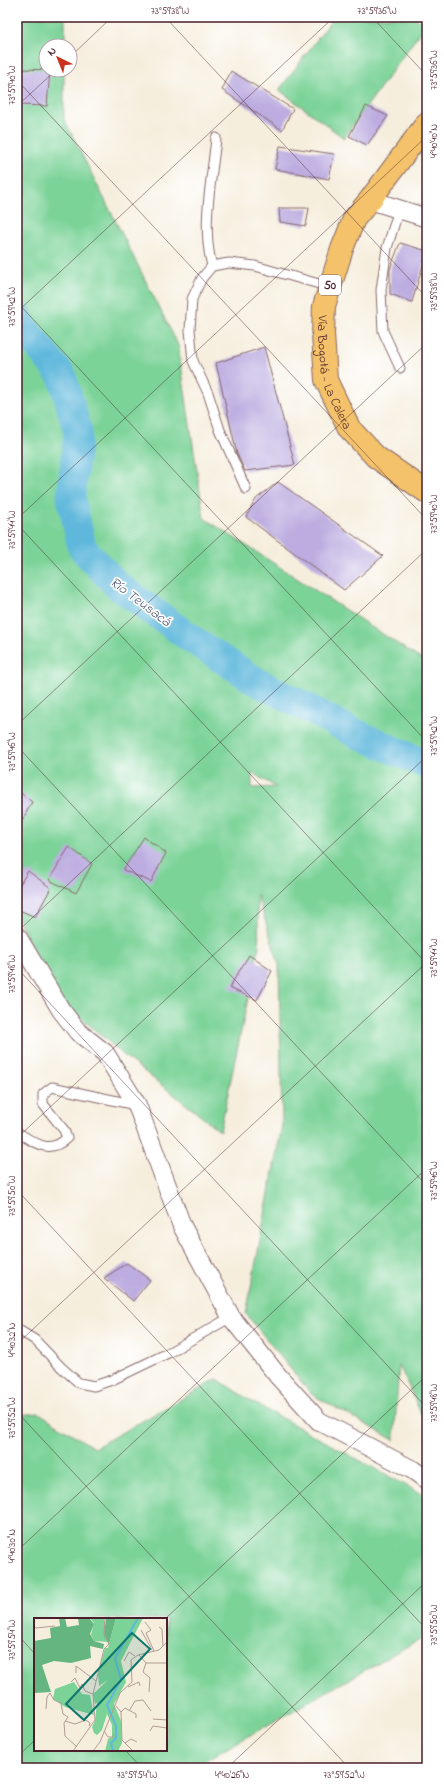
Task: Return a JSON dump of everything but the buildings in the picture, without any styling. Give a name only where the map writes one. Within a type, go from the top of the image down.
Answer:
[{"type":"main road","name":"Vía Bogotá - La Calera","points":[[427,123],[370,200],[354,219],[342,249],[324,306],[323,334],[326,380],[349,428],[376,457],[427,492]]},
{"type":"street","points":[[370,200],[427,218]]},
{"type":"street","points":[[17,936],[61,1010],[78,1032],[105,1053],[137,1105],[182,1226],[231,1317],[278,1376],[319,1421],[413,1470],[427,1480]]},
{"type":"lane","points":[[212,266],[208,252],[206,228],[216,138]]},
{"type":"lane","points":[[399,209],[387,248],[381,290],[383,331],[400,368]]},
{"type":"lane","points":[[246,489],[220,430],[208,393],[193,361],[190,330],[192,299],[202,278],[212,266],[229,262],[255,266],[330,287]]},
{"type":"lane","points":[[17,1132],[47,1147],[59,1146],[67,1138],[64,1130],[43,1104],[43,1094],[52,1087],[137,1105]]},
{"type":"lane","points":[[17,1328],[35,1340],[61,1367],[80,1383],[94,1386],[112,1380],[168,1353],[231,1317]]},
{"type":"green space","points":[[17,17],[65,17],[65,38],[38,38],[38,78],[64,78],[64,119],[178,345],[204,518],[427,663],[427,1427],[399,1365],[394,1440],[311,1394],[246,1314],[282,1125],[279,965],[257,894],[259,946],[220,1131],[127,1058],[49,990],[17,915]],"holes":[[[252,773],[276,787],[252,788]]]},
{"type":"green space","points":[[334,17],[413,17],[426,24],[344,138],[279,90]]},
{"type":"green space","points":[[217,1379],[254,1403],[427,1497],[427,1635],[206,1760],[184,1768],[17,1768],[17,1415],[39,1413],[94,1448]]},
{"type":"waterway","name":"Río Teusacá","points":[[17,316],[22,326],[62,376],[78,432],[71,497],[82,548],[118,586],[190,638],[254,680],[353,732],[427,765]]}]
